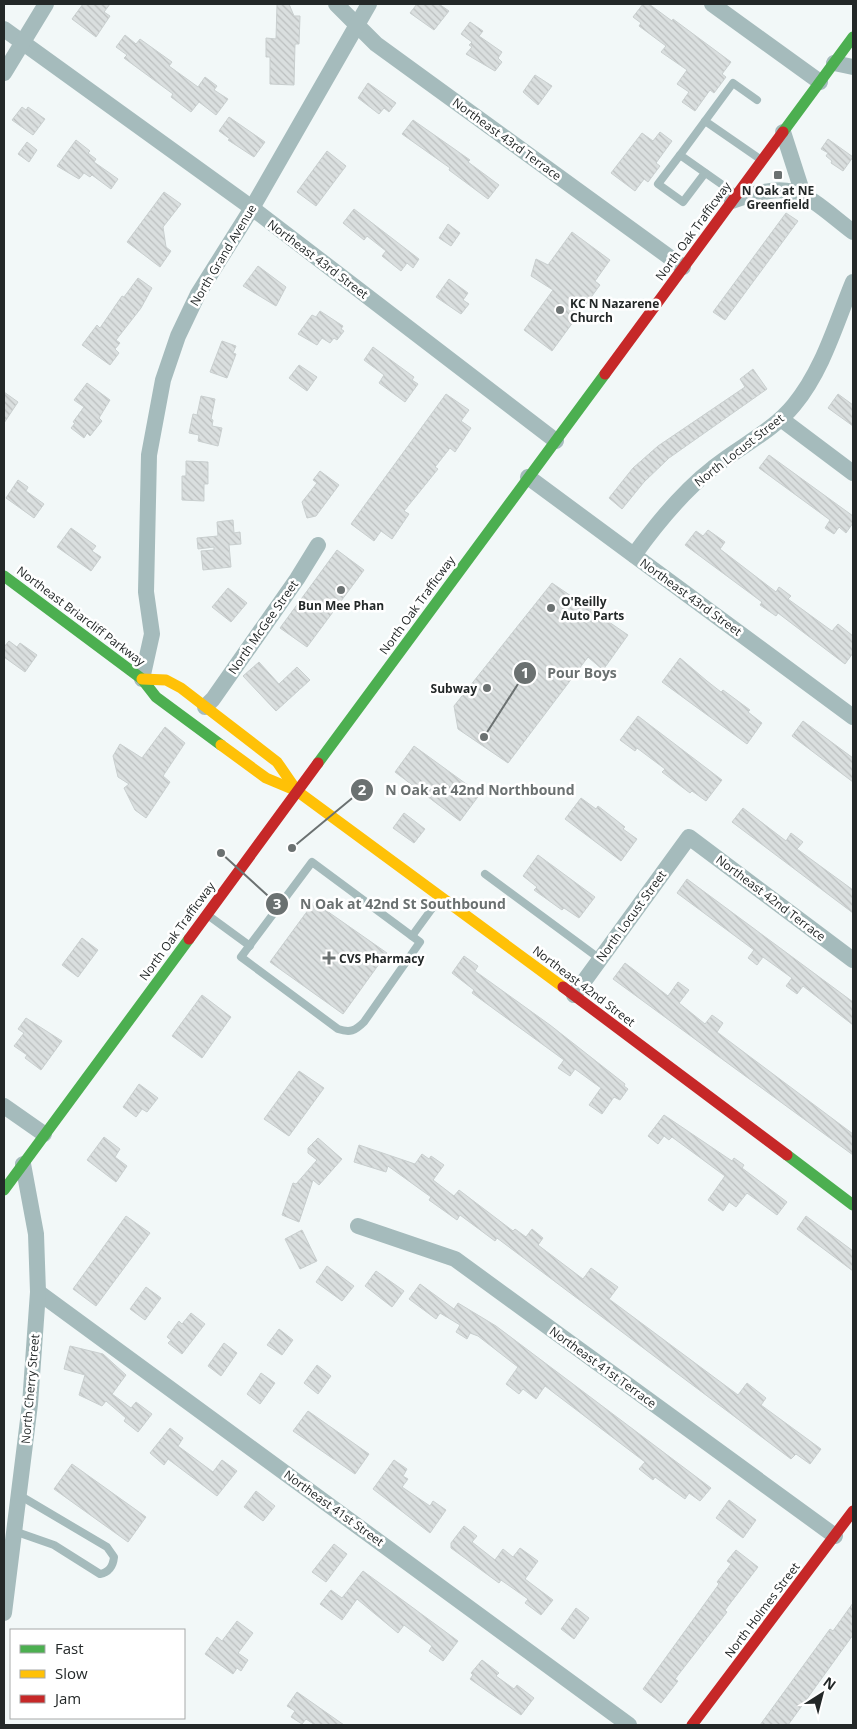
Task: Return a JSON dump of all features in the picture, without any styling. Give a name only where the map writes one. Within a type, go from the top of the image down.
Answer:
[{"type":"main road","name":"North Oak Trafficway","points":[[4,1190],[853,37]]},
{"type":"main road","name":"Northeast Briarcliff Parkway","points":[[4,576],[142,679],[156,697],[259,773],[297,791]]},
{"type":"main road","name":"Northeast Briarcliff Parkway","points":[[142,679],[166,680],[181,688],[277,762],[297,791]]},
{"type":"main road","name":"Northeast 42nd Street","points":[[297,791],[574,995],[853,1205]]},
{"type":"main road","name":"North Holmes Street","points":[[692,1725],[853,1511]]},
{"type":"street","points":[[4,73],[46,4]]},
{"type":"street","name":"Northeast 43rd Terrace","points":[[336,4],[376,44],[684,267]]},
{"type":"street","name":"North Grand Avenue","points":[[142,679],[152,634],[146,592],[148,462],[154,420],[163,380],[178,336],[194,301],[252,208],[369,4]]},
{"type":"street","points":[[712,4],[820,82]]},
{"type":"street","name":"Northeast 43rd Street","points":[[4,29],[252,208],[556,441]]},
{"type":"street","points":[[834,63],[853,67]]},
{"type":"street","points":[[783,132],[803,194]]},
{"type":"street","points":[[734,198],[761,191],[782,190],[803,194],[853,232]]},
{"type":"street","name":"North Locust Street","points":[[634,555],[684,494],[711,469],[762,435],[794,405],[814,375],[853,282]]},
{"type":"street","points":[[781,419],[853,473]]},
{"type":"street","name":"Northeast 43rd Street","points":[[528,477],[853,717]]},
{"type":"street","name":"North McGee Street","points":[[205,707],[213,699],[297,579],[318,545]]},
{"type":"street","name":"North Locust Street","points":[[574,995],[689,837]]},
{"type":"street","name":"Northeast 42nd Terrace","points":[[689,837],[853,960]]},
{"type":"street","points":[[4,1106],[44,1134]]},
{"type":"street","name":"North Cherry Street","points":[[4,1613],[30,1404],[38,1292],[36,1234],[23,1164]]},
{"type":"street","name":"Northeast 41st Terrace","points":[[358,1226],[455,1259],[835,1536]]},
{"type":"street","name":"Northeast 41st Street","points":[[38,1292],[629,1725]]},
{"type":"lane","points":[[705,173],[683,202],[658,184],[733,83],[757,100]]},
{"type":"lane","points":[[705,121],[762,160]]},
{"type":"lane","points":[[680,155],[734,198]]},
{"type":"lane","points":[[312,862],[420,942],[364,1022],[357,1029],[348,1032],[338,1029],[241,957],[250,946],[312,862]]},
{"type":"lane","points":[[484,874],[600,959]]},
{"type":"lane","points":[[412,936],[441,897]]},
{"type":"lane","points":[[207,914],[250,946]]},
{"type":"lane","points":[[14,1531],[54,1545],[100,1574],[107,1572],[113,1564],[114,1557],[107,1547],[19,1494]]},
{"type":"building","points":[[83,4],[110,4],[104,12],[110,16],[96,37],[72,19]]},
{"type":"building","points":[[277,4],[289,4],[294,16],[300,16],[299,44],[295,44],[294,85],[270,84],[270,57],[266,57],[266,38],[276,39]]},
{"type":"building","points":[[417,4],[439,4],[449,11],[434,30],[410,13]]},
{"type":"building","points":[[643,4],[649,4],[672,21],[673,19],[731,62],[722,74],[726,77],[714,93],[710,90],[695,111],[682,102],[689,92],[677,84],[687,70],[661,52],[666,46],[639,26],[641,23],[633,17]]},
{"type":"building","points":[[470,22],[483,31],[479,36],[502,52],[498,58],[502,62],[495,71],[466,54],[472,47],[469,45],[472,42],[461,34]]},
{"type":"building","points":[[125,35],[136,44],[140,39],[172,62],[169,66],[198,87],[205,77],[217,86],[214,90],[228,99],[216,115],[199,102],[191,112],[171,97],[173,94],[124,58],[127,55],[116,47]]},
{"type":"building","points":[[535,75],[552,86],[538,105],[523,92]]},
{"type":"building","points":[[368,83],[396,103],[389,112],[384,108],[379,114],[358,98]]},
{"type":"building","points":[[22,107],[26,110],[28,107],[45,119],[33,135],[12,120]]},
{"type":"building","points":[[229,117],[265,142],[254,157],[228,140],[230,139],[219,131]]},
{"type":"building","points":[[413,120],[470,160],[468,162],[499,185],[488,199],[449,170],[450,168],[402,134]]},
{"type":"building","points":[[660,132],[672,141],[656,163],[660,166],[648,182],[644,179],[635,191],[611,173],[642,133],[653,141]]},
{"type":"building","points":[[828,139],[853,157],[843,171],[831,163],[832,161],[826,156],[828,153],[821,149]]},
{"type":"building","points":[[76,140],[90,151],[88,153],[96,159],[94,162],[118,179],[111,189],[92,175],[90,177],[84,173],[79,179],[57,166]]},
{"type":"building","points":[[27,142],[37,150],[29,162],[18,154]]},
{"type":"building","points":[[327,151],[346,166],[316,206],[297,192]]},
{"type":"building","points":[[164,192],[181,204],[163,227],[166,247],[171,251],[160,267],[127,242]]},
{"type":"building","points":[[354,209],[419,259],[413,268],[407,263],[401,271],[382,256],[386,251],[367,236],[364,240],[343,223]]},
{"type":"building","points":[[786,213],[798,221],[725,320],[713,312]]},
{"type":"building","points":[[448,224],[460,233],[451,246],[439,238]]},
{"type":"building","name":"KC N Nazarene Church","points":[[572,232],[610,260],[595,281],[600,285],[552,351],[524,330],[553,290],[531,276],[536,259],[548,265]]},
{"type":"building","points":[[258,266],[286,287],[276,306],[243,286]]},
{"type":"building","points":[[138,278],[152,288],[141,308],[116,340],[120,343],[115,349],[119,353],[110,365],[82,345],[97,325],[100,328],[122,296],[124,297]]},
{"type":"building","points":[[449,279],[468,293],[463,300],[469,304],[461,314],[436,297]]},
{"type":"building","points":[[320,311],[343,326],[341,329],[344,331],[337,340],[334,338],[330,343],[322,338],[317,345],[298,334],[312,315],[316,317]]},
{"type":"building","points":[[222,341],[236,346],[233,353],[236,354],[227,378],[210,372]]},
{"type":"building","points":[[373,347],[414,377],[412,380],[418,384],[405,402],[379,383],[384,375],[364,360]]},
{"type":"building","points":[[299,365],[317,377],[307,391],[289,378]]},
{"type":"building","points":[[753,369],[767,389],[669,458],[644,482],[622,509],[609,498],[633,468],[658,446],[745,387],[740,379]]},
{"type":"building","points":[[87,383],[110,400],[99,418],[102,421],[90,436],[87,433],[84,438],[71,428],[84,407],[74,400]]},
{"type":"building","points":[[4,392],[18,402],[4,423]]},
{"type":"building","points":[[446,394],[469,410],[461,421],[471,428],[455,452],[450,448],[435,467],[438,469],[404,511],[409,514],[392,539],[381,531],[374,541],[351,524]]},
{"type":"building","points":[[838,394],[853,405],[853,426],[828,408]]},
{"type":"building","points":[[201,396],[215,399],[211,419],[213,420],[212,426],[222,428],[218,446],[198,441],[199,435],[189,433],[193,414],[197,415]]},
{"type":"building","points":[[769,455],[853,516],[853,523],[846,533],[839,527],[834,534],[825,528],[830,520],[759,468]]},
{"type":"building","points":[[186,461],[208,462],[208,484],[204,484],[204,501],[182,500],[182,476],[186,476]]},
{"type":"building","points":[[320,471],[339,485],[316,516],[307,518],[302,502],[317,483],[313,480]]},
{"type":"building","points":[[18,480],[28,487],[26,491],[44,504],[34,518],[6,498]]},
{"type":"building","points":[[233,520],[234,533],[240,532],[241,544],[229,545],[231,567],[203,570],[201,551],[214,550],[214,547],[198,549],[197,538],[218,536],[217,522]]},
{"type":"building","points":[[71,528],[96,546],[92,551],[101,557],[91,571],[57,547]]},
{"type":"building","points":[[708,530],[725,542],[720,549],[776,592],[779,587],[791,596],[788,599],[832,631],[838,624],[853,636],[853,653],[845,664],[778,613],[776,616],[760,605],[762,602],[685,545],[696,531],[703,536]]},
{"type":"building","points":[[337,550],[364,570],[307,647],[280,628]]},
{"type":"building","points":[[552,583],[628,635],[603,670],[588,657],[508,763],[458,729],[454,706]]},
{"type":"building","points":[[228,588],[247,603],[231,622],[212,607]]},
{"type":"building","points":[[9,641],[17,647],[20,643],[37,655],[25,672],[4,657],[4,647]]},
{"type":"building","points":[[680,658],[721,692],[723,690],[750,710],[748,712],[762,723],[747,744],[662,682]]},
{"type":"building","points":[[259,662],[279,684],[297,667],[310,680],[276,711],[243,676]]},
{"type":"building","points":[[638,716],[722,780],[706,801],[692,791],[690,793],[662,772],[665,769],[637,748],[635,751],[620,740]]},
{"type":"building","points":[[803,721],[853,758],[853,782],[792,736]]},
{"type":"building","points":[[165,727],[185,743],[163,776],[170,782],[146,818],[135,810],[124,788],[129,784],[118,777],[113,756],[120,744],[142,758]]},
{"type":"building","points":[[414,746],[480,794],[460,821],[395,772]]},
{"type":"building","points":[[581,798],[596,809],[598,806],[637,839],[621,861],[565,819]]},
{"type":"building","points":[[743,808],[786,841],[791,833],[803,842],[797,849],[853,890],[853,913],[732,822]]},
{"type":"building","points":[[404,813],[425,829],[414,843],[393,828]]},
{"type":"building","points":[[538,855],[595,897],[579,918],[564,908],[562,910],[534,890],[537,887],[523,876]]},
{"type":"building","points":[[687,879],[853,1002],[853,1025],[803,986],[797,994],[786,986],[792,978],[763,957],[757,965],[748,958],[754,950],[677,893]]},
{"type":"building","name":"CVS Pharmacy","points":[[314,902],[387,953],[343,1014],[270,962]]},
{"type":"building","points":[[82,938],[98,950],[78,977],[62,965]]},
{"type":"building","points":[[464,956],[478,966],[475,971],[550,1025],[625,1084],[624,1086],[628,1089],[620,1100],[614,1097],[602,1114],[589,1105],[601,1088],[575,1069],[570,1076],[558,1068],[564,1060],[472,993],[474,990],[452,973]]},
{"type":"building","points":[[625,963],[668,996],[678,982],[689,990],[679,1003],[705,1024],[712,1015],[723,1023],[717,1032],[853,1134],[853,1155],[613,979]]},
{"type":"building","points":[[202,995],[231,1017],[202,1058],[172,1036]]},
{"type":"building","points":[[26,1018],[62,1041],[41,1070],[25,1058],[27,1055],[14,1046],[24,1033],[18,1029]]},
{"type":"building","points":[[299,1071],[324,1088],[289,1136],[264,1119]]},
{"type":"building","points":[[139,1084],[158,1098],[147,1112],[142,1109],[136,1117],[123,1107]]},
{"type":"building","points":[[664,1115],[732,1161],[734,1158],[744,1165],[742,1168],[787,1202],[777,1215],[747,1193],[736,1207],[729,1202],[723,1211],[708,1200],[725,1176],[672,1137],[669,1140],[664,1136],[658,1144],[648,1136]]},
{"type":"building","points":[[104,1137],[120,1149],[115,1157],[127,1166],[116,1182],[87,1160]]},
{"type":"building","points":[[318,1138],[342,1159],[319,1185],[313,1180],[299,1222],[282,1215],[293,1183],[296,1184],[317,1160],[308,1153],[308,1148]]},
{"type":"building","points":[[359,1145],[415,1164],[422,1154],[429,1159],[431,1156],[444,1165],[433,1180],[454,1196],[459,1190],[513,1231],[515,1229],[526,1237],[532,1229],[543,1238],[538,1245],[583,1279],[591,1268],[618,1287],[609,1299],[738,1395],[747,1383],[766,1398],[761,1405],[821,1449],[810,1464],[796,1454],[791,1459],[497,1238],[495,1241],[460,1215],[457,1220],[429,1200],[431,1197],[388,1166],[386,1172],[354,1162]]},
{"type":"building","points":[[126,1216],[150,1233],[96,1306],[73,1289]]},
{"type":"building","points":[[806,1216],[853,1251],[853,1271],[797,1229]]},
{"type":"building","points":[[302,1230],[317,1261],[300,1269],[285,1239]]},
{"type":"building","points":[[327,1266],[354,1286],[342,1301],[316,1282]]},
{"type":"building","points":[[376,1271],[404,1291],[392,1307],[365,1286]]},
{"type":"building","points":[[420,1284],[454,1309],[458,1303],[496,1326],[711,1488],[700,1501],[689,1493],[685,1499],[655,1477],[653,1480],[639,1469],[645,1462],[545,1386],[536,1399],[523,1389],[519,1394],[506,1384],[518,1367],[478,1336],[470,1333],[467,1339],[456,1332],[460,1325],[440,1313],[436,1319],[409,1299]]},
{"type":"building","points":[[146,1287],[161,1298],[145,1320],[130,1309]]},
{"type":"building","points":[[191,1313],[205,1324],[182,1354],[168,1343],[171,1340],[167,1337],[179,1321],[182,1324]]},
{"type":"building","points":[[279,1329],[293,1340],[282,1355],[267,1345]]},
{"type":"building","points":[[224,1343],[237,1353],[221,1376],[208,1366]]},
{"type":"building","points":[[70,1346],[103,1354],[126,1375],[112,1394],[131,1408],[136,1402],[152,1414],[138,1432],[124,1421],[126,1418],[106,1401],[102,1406],[79,1395],[85,1375],[64,1369]]},
{"type":"building","points":[[317,1365],[331,1376],[318,1394],[304,1383]]},
{"type":"building","points":[[261,1373],[275,1383],[260,1404],[247,1394]]},
{"type":"building","points":[[308,1411],[369,1454],[355,1474],[293,1431]]},
{"type":"building","points":[[170,1428],[183,1438],[178,1446],[213,1472],[222,1460],[237,1471],[217,1496],[168,1459],[164,1465],[150,1453]]},
{"type":"building","points":[[394,1460],[407,1469],[403,1476],[408,1479],[402,1487],[430,1506],[433,1501],[446,1510],[430,1533],[373,1489]]},
{"type":"building","points":[[72,1464],[146,1517],[128,1542],[54,1489]]},
{"type":"building","points":[[256,1491],[275,1506],[263,1521],[244,1507]]},
{"type":"building","points":[[729,1500],[756,1520],[743,1538],[716,1518]]},
{"type":"building","points":[[464,1526],[477,1536],[472,1542],[495,1560],[503,1549],[513,1557],[520,1548],[538,1561],[525,1579],[553,1600],[541,1615],[525,1603],[528,1599],[501,1580],[499,1583],[451,1548],[451,1543]]},
{"type":"building","points":[[334,1544],[347,1554],[326,1582],[312,1572]]},
{"type":"building","points":[[736,1550],[758,1567],[725,1610],[727,1612],[675,1679],[678,1681],[661,1703],[643,1689],[719,1584],[717,1582],[731,1564],[727,1561]]},
{"type":"building","points":[[363,1571],[458,1641],[443,1661],[429,1651],[432,1646],[404,1625],[398,1633],[357,1599],[342,1620],[320,1604],[331,1590],[342,1598]]},
{"type":"building","points":[[853,1603],[853,1635],[788,1725],[760,1725],[830,1629],[833,1631]]},
{"type":"building","points":[[576,1608],[589,1618],[574,1639],[561,1629]]},
{"type":"building","points":[[237,1621],[253,1633],[238,1653],[248,1660],[241,1671],[237,1668],[233,1674],[205,1654],[217,1637],[222,1641]]},
{"type":"building","points":[[482,1660],[499,1673],[496,1676],[514,1689],[517,1685],[534,1698],[521,1715],[470,1679],[473,1675],[471,1673]]},
{"type":"building","points":[[297,1692],[344,1725],[315,1725],[306,1719],[302,1724],[291,1717],[295,1711],[287,1706]]},
{"type":"traffic: fast","points":[[783,132],[853,37]]},
{"type":"traffic: fast","points":[[318,763],[605,374]]},
{"type":"traffic: fast","points":[[4,576],[142,679],[156,697],[221,745]]},
{"type":"traffic: fast","points":[[4,1190],[189,939]]},
{"type":"traffic: fast","points":[[787,1155],[853,1205]]},
{"type":"traffic: slow","points":[[142,679],[166,680],[181,688],[277,762],[297,791]]},
{"type":"traffic: slow","points":[[221,745],[266,778],[297,791],[563,987]]},
{"type":"traffic: jam","points":[[605,374],[783,132]]},
{"type":"traffic: jam","points":[[189,939],[318,763]]},
{"type":"traffic: jam","points":[[563,987],[787,1155]]},
{"type":"traffic: jam","points":[[692,1725],[853,1511]]},
{"type":"place","name":"N Oak at NE Greenfield","points":[[778,175]]},
{"type":"place","name":"KC N Nazarene Church","points":[[560,310]]},
{"type":"place","name":"Bun Mee Phan","points":[[341,590]]},
{"type":"place","name":"O'Reilly Auto Parts","points":[[551,608]]},
{"type":"place","name":"Subway","points":[[487,688]]},
{"type":"place","name":"Pour Boys","points":[[484,737]]},
{"type":"place","name":"N Oak at 42nd Northbound","points":[[292,848]]},
{"type":"place","name":"N Oak at 42nd St Southbound","points":[[221,853]]},
{"type":"place","name":"CVS Pharmacy","points":[[329,958]]}]
